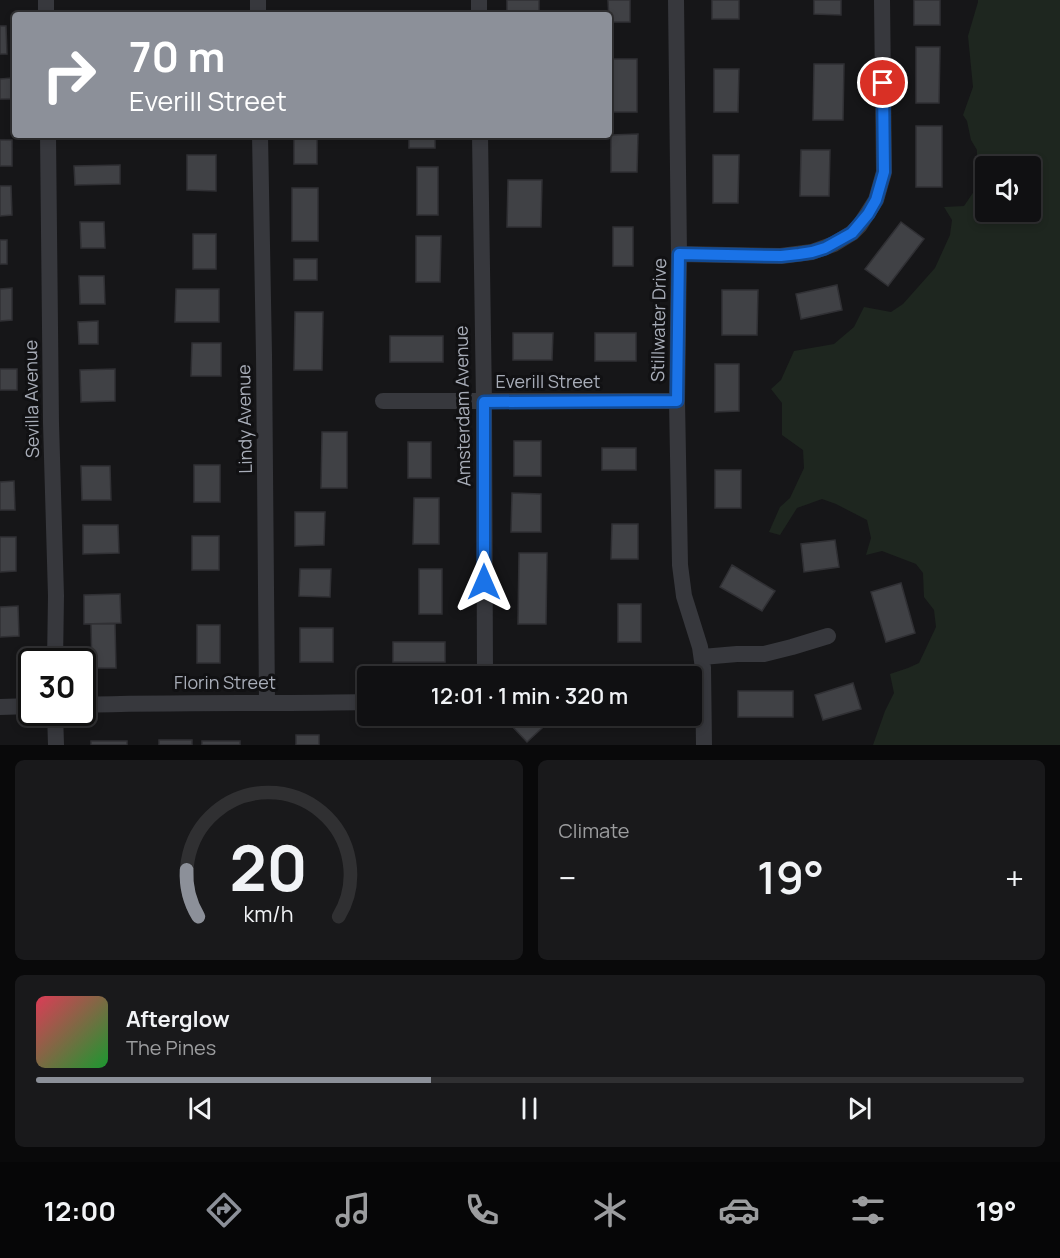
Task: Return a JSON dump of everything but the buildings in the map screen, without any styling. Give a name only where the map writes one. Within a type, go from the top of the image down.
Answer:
[{"type":"street","name":"Stillwater Drive","points":[[676,0],[679,254],[677,401],[681,578],[702,657],[704,745]]},
{"type":"street","points":[[679,254],[781,256],[812,252],[834,244],[860,225],[876,200],[884,172],[882,0]]},
{"type":"street","name":"Sevilla Avenue","points":[[48,138],[55,648]]},
{"type":"street","name":"Lindy Avenue","points":[[260,138],[267,703]]},
{"type":"street","name":"Amsterdam Avenue","points":[[480,138],[485,666]]},
{"type":"street","name":"Everill Street","points":[[383,401],[677,401]]},
{"type":"street","points":[[702,657],[764,654],[828,636]]},
{"type":"street","name":"Florin Street","points":[[96,705],[175,702],[357,702]]},
{"type":"street","points":[[0,707],[18,706]]},
{"type":"street","points":[[55,726],[56,745]]},
{"type":"shaded area","points":[[978,0],[1060,0],[1060,745],[873,745],[894,693],[890,674],[919,663],[936,627],[934,610],[924,597],[923,573],[916,564],[882,551],[866,555],[871,538],[867,520],[836,504],[822,499],[797,508],[780,535],[769,532],[780,507],[790,498],[804,468],[803,450],[782,435],[782,403],[771,389],[781,380],[794,351],[834,344],[854,327],[864,307],[891,312],[903,304],[935,268],[950,235],[952,220],[944,207],[964,206],[975,190],[975,222],[1041,222],[1041,156],[977,156],[977,150],[971,140],[967,121],[963,115],[973,87],[968,36]]},
{"type":"route","points":[[484,582],[484,402],[677,401],[679,254],[781,256],[799,254],[825,248],[852,233],[876,200],[884,172],[883,83]]}]
